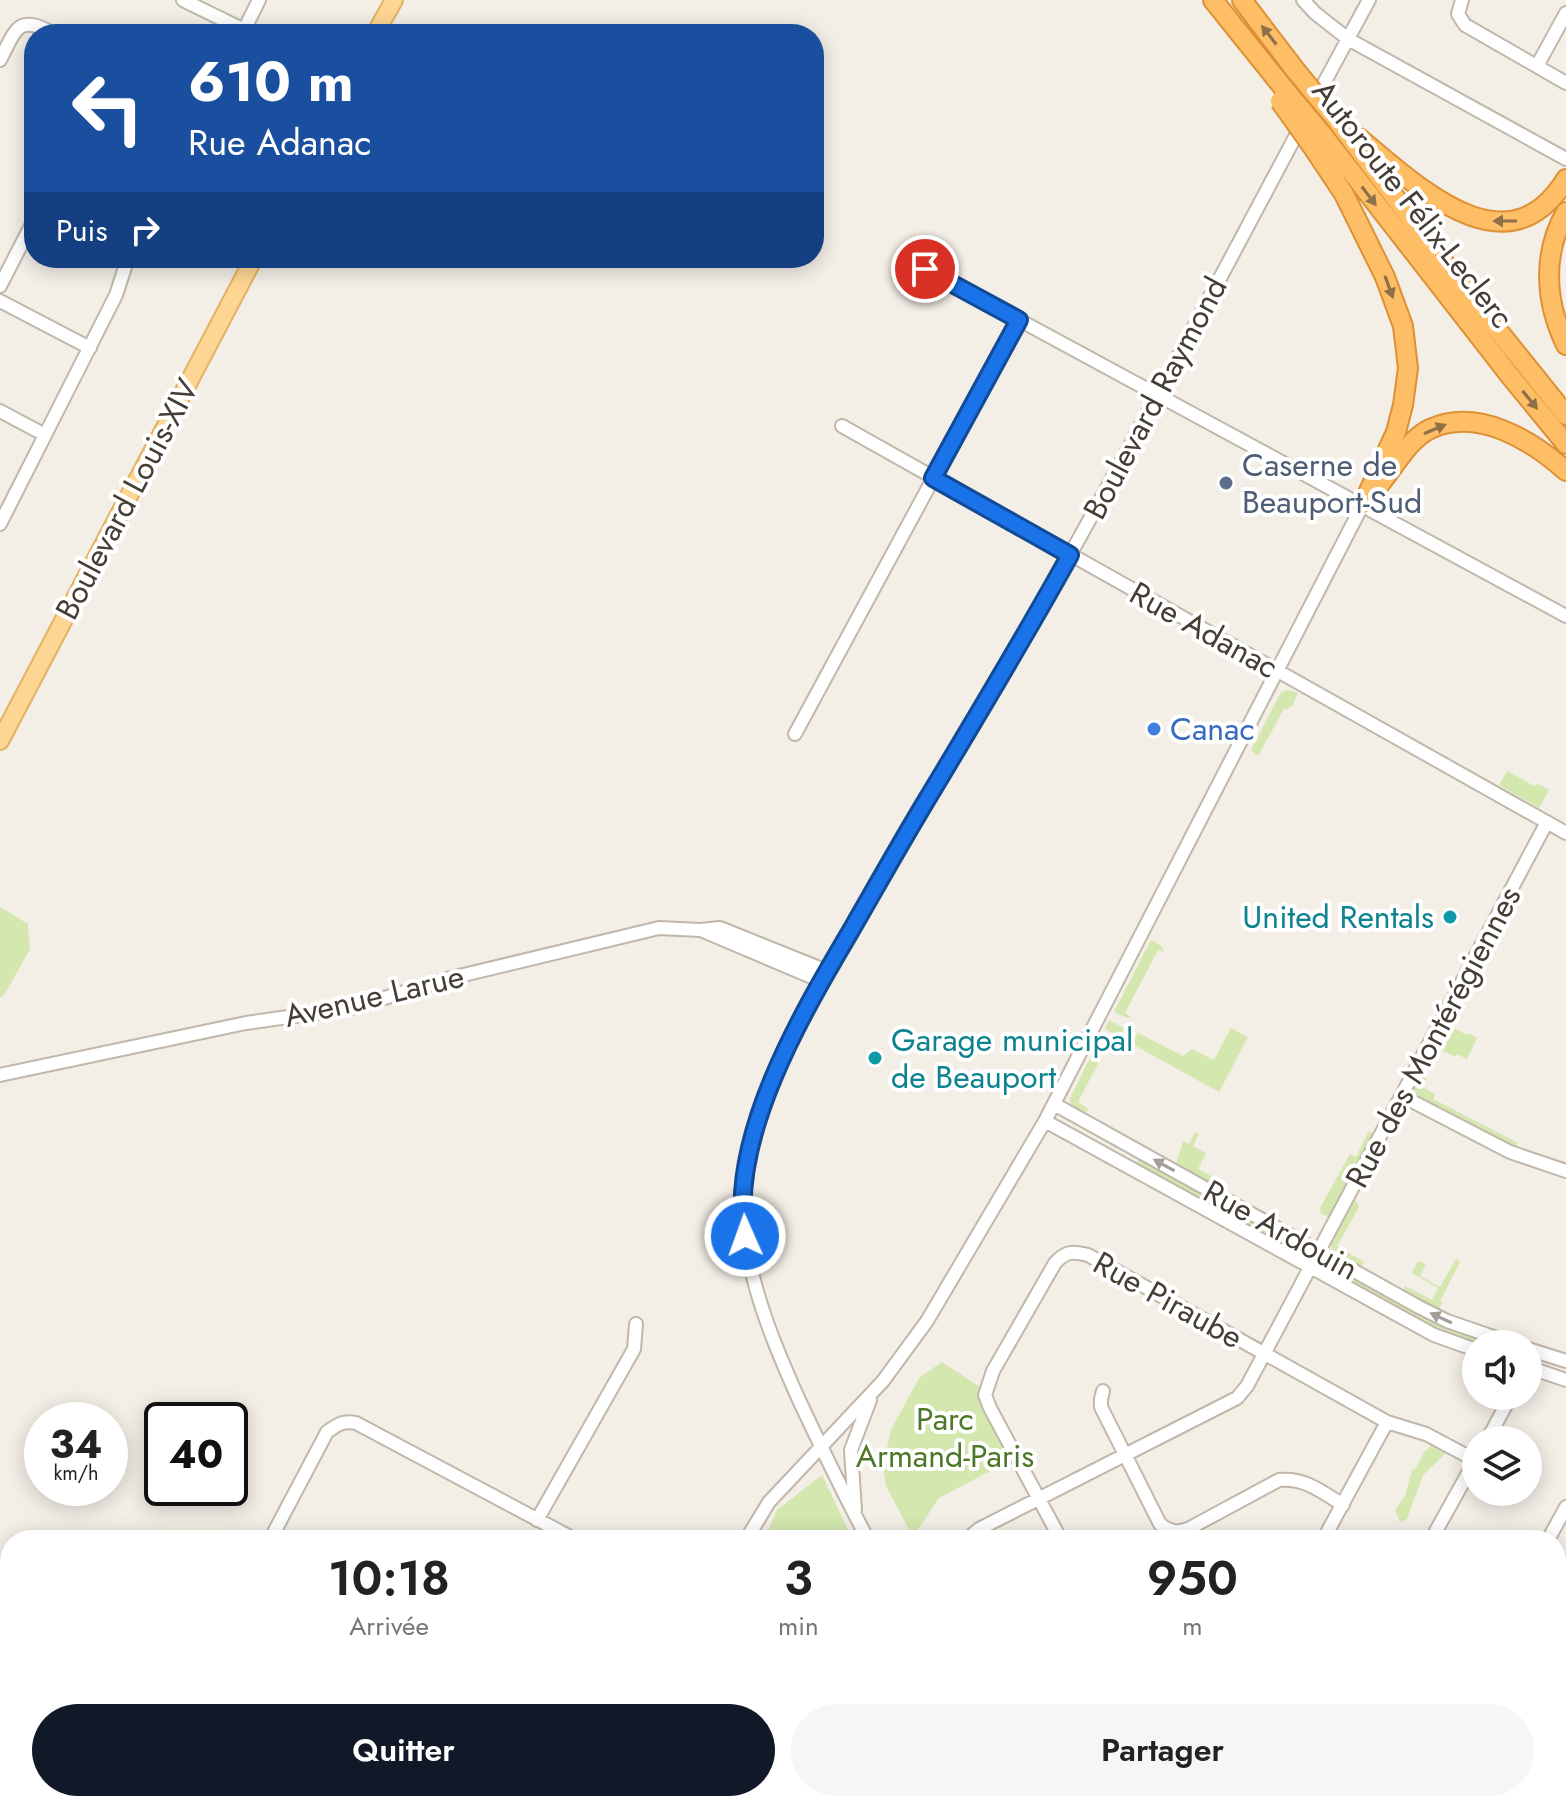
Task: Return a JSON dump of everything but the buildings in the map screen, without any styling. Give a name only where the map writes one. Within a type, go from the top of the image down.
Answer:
[{"type":"highway","name":"Autoroute Félix-Leclerc","points":[[1242,0],[1455,277],[1566,415]]},
{"type":"highway","name":"Autoroute Félix-Leclerc","points":[[1217,5],[1317,140],[1566,444]]},
{"type":"highway","points":[[1335,118],[1424,191],[1457,211],[1495,222],[1519,221],[1543,208],[1566,179]]},
{"type":"highway","points":[[1317,140],[1385,277],[1403,326],[1408,368],[1403,405],[1396,432],[1363,504]]},
{"type":"highway","points":[[1566,212],[1553,240],[1548,265],[1550,291],[1566,345]]},
{"type":"highway","points":[[1363,504],[1416,440],[1429,430],[1453,422],[1480,424],[1513,433],[1566,471]]},
{"type":"main road","points":[[381,24],[394,0]]},
{"type":"main road","name":"Boulevard Louis-XIV","points":[[0,741],[249,268]]},
{"type":"street","points":[[183,0],[228,24]]},
{"type":"street","points":[[247,24],[259,0]]},
{"type":"street","points":[[1303,0],[1348,39],[1566,159]]},
{"type":"street","name":"Boulevard Raymond","points":[[863,1530],[821,1447],[773,1338],[753,1280],[741,1214],[749,1148],[798,1023],[1070,555],[1369,0]]},
{"type":"street","points":[[1462,0],[1458,14],[1465,25],[1566,83]]},
{"type":"street","points":[[1537,66],[1566,13]]},
{"type":"street","points":[[0,60],[15,30],[24,25]]},
{"type":"street","points":[[0,286],[24,239]]},
{"type":"street","points":[[0,522],[90,348],[116,295],[125,268]]},
{"type":"street","points":[[925,269],[1566,616]]},
{"type":"street","points":[[0,301],[90,348]]},
{"type":"street","points":[[795,734],[1019,320]]},
{"type":"street","points":[[0,411],[45,435]]},
{"type":"street","name":"Rue Adanac","points":[[842,426],[1566,833]]},
{"type":"street","points":[[752,1530],[769,1502],[873,1392],[927,1321],[1045,1121],[1363,504]]},
{"type":"street","name":"Rue des Montérégiennes","points":[[978,1530],[1237,1398],[1255,1374],[1547,822]]},
{"type":"street","name":"Avenue Larue","points":[[0,1075],[246,1023],[351,1008],[451,978],[659,928],[720,928],[824,976]]},
{"type":"street","points":[[1402,1096],[1510,1152],[1566,1171]]},
{"type":"street","name":"Rue Ardouin","points":[[1054,1104],[1447,1321],[1473,1330]]},
{"type":"street","name":"Rue Ardouin","points":[[1045,1121],[1434,1335],[1462,1345]]},
{"type":"street","name":"Rue Piraube","points":[[1039,1498],[985,1395],[993,1371],[1055,1263],[1068,1252],[1076,1251],[1387,1422],[1426,1434],[1462,1452]]},
{"type":"street","points":[[537,1520],[634,1349],[636,1324]]},
{"type":"street","points":[[1542,1353],[1566,1361]]},
{"type":"street","points":[[1542,1372],[1566,1380]]},
{"type":"street","points":[[1103,1391],[1101,1407],[1160,1524],[1170,1530]]},
{"type":"street","points":[[856,1517],[851,1450],[873,1392]]},
{"type":"street","points":[[275,1530],[327,1432],[347,1421],[556,1530]]},
{"type":"street","points":[[1329,1530],[1387,1422]]},
{"type":"street","points":[[1183,1530],[1279,1480],[1306,1482],[1343,1505]]},
{"type":"street","points":[[1437,1530],[1462,1484]]},
{"type":"street","points":[[1039,1498],[1056,1530]]},
{"type":"street","points":[[1553,1530],[1566,1507]]},
{"type":"green space","points":[[1288,690],[1298,693],[1292,706],[1284,709],[1258,756],[1251,750],[1279,696]]},
{"type":"green space","points":[[1507,771],[1534,786],[1538,784],[1549,790],[1539,808],[1499,785]]},
{"type":"green space","points":[[0,907],[28,924],[30,949],[0,998]]},
{"type":"green space","points":[[1151,940],[1162,946],[1164,952],[1158,950],[1125,1013],[1131,1017],[1127,1018],[1114,1012]]},
{"type":"green space","points":[[1109,1020],[1124,1028],[1122,1033],[1134,1039],[1138,1033],[1183,1056],[1192,1049],[1214,1060],[1231,1028],[1248,1037],[1219,1092],[1105,1029]]},
{"type":"green space","points":[[1446,1024],[1477,1038],[1467,1059],[1442,1050],[1433,1063],[1427,1060]]},
{"type":"green space","points":[[1098,1042],[1103,1054],[1078,1102],[1088,1109],[1085,1115],[1073,1107],[1070,1098]]},
{"type":"green space","points":[[1419,1075],[1427,1078],[1422,1087],[1435,1094],[1433,1099],[1518,1143],[1516,1147],[1418,1097],[1414,1089]]},
{"type":"green space","points":[[1369,1131],[1374,1133],[1330,1218],[1321,1214],[1320,1208],[1350,1154],[1356,1157]]},
{"type":"green space","points":[[1195,1132],[1199,1134],[1193,1146],[1206,1153],[1198,1169],[1215,1178],[1212,1184],[1176,1164],[1183,1141],[1189,1144]]},
{"type":"green space","points":[[1139,1159],[1306,1250],[1306,1255],[1303,1257],[1137,1166]]},
{"type":"green space","points":[[1354,1197],[1359,1207],[1337,1246],[1364,1262],[1361,1267],[1334,1252],[1330,1244]]},
{"type":"green space","points":[[1456,1259],[1460,1262],[1440,1301],[1439,1310],[1403,1291],[1405,1286],[1432,1300],[1438,1288],[1412,1273],[1418,1261],[1426,1264],[1420,1276],[1440,1287]]},
{"type":"green space","points":[[1322,1263],[1462,1332],[1462,1340],[1444,1335],[1322,1267]]},
{"type":"green space","name":"Parc Armand-Paris","points":[[942,1362],[986,1391],[1017,1457],[939,1498],[918,1530],[909,1530],[886,1486],[883,1466],[891,1430],[919,1378]]},
{"type":"green space","points":[[1431,1446],[1446,1453],[1423,1475],[1407,1519],[1400,1522],[1395,1510],[1405,1496],[1412,1470]]},
{"type":"green space","points":[[822,1475],[848,1530],[768,1530],[777,1510]]},
{"type":"place","name":"Caserne de Beauport-Sud","points":[[1226,483]]},
{"type":"place","name":"Canac","points":[[1154,729]]},
{"type":"place","name":"United Rentals","points":[[1450,917]]},
{"type":"place","name":"Garage municipal de Beauport","points":[[875,1058]]},
{"type":"route","points":[[745,1236],[741,1214],[749,1148],[774,1077],[798,1023],[1070,555],[933,478],[1019,320],[925,269]]}]
